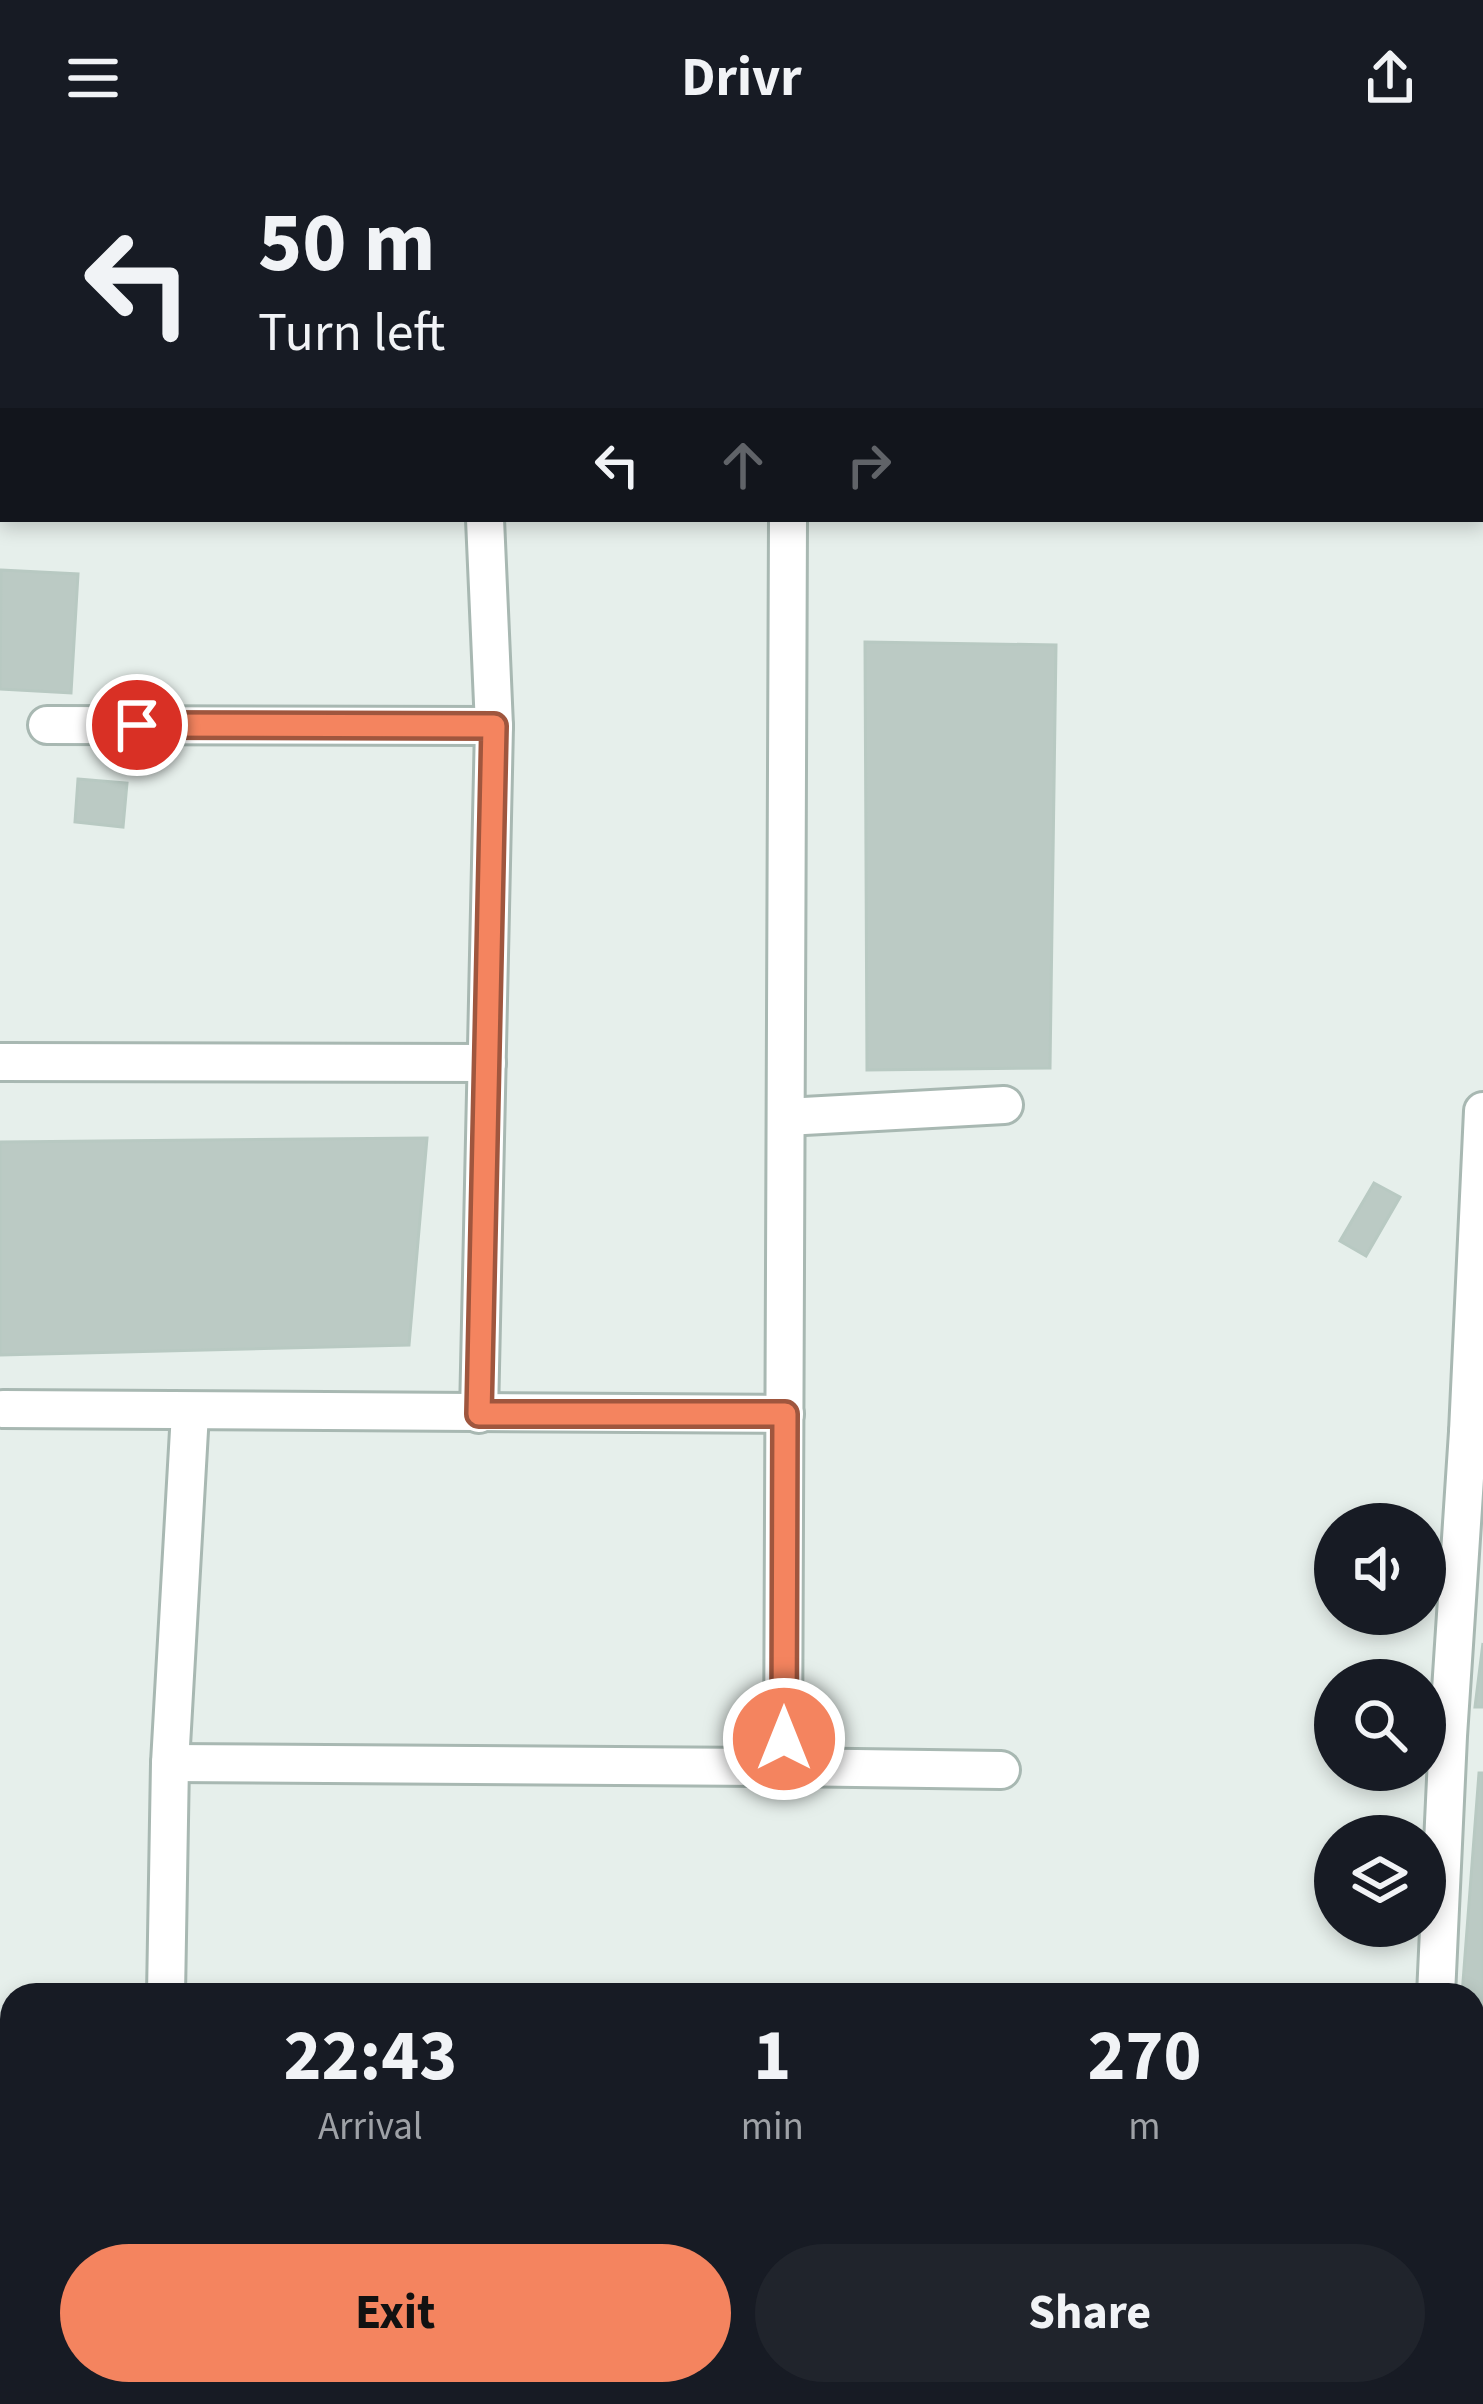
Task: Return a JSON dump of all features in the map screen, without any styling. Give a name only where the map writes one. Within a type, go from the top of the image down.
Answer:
[{"type":"street","points":[[479,1414],[494,726],[485,522]]},
{"type":"street","points":[[783,1767],[788,522]]},
{"type":"street","points":[[47,725],[494,726]]},
{"type":"street","points":[[0,1062],[487,1063]]},
{"type":"street","points":[[786,1117],[1004,1105]]},
{"type":"street","points":[[1437,1983],[1465,1737],[1483,1111]]},
{"type":"street","points":[[3,1409],[785,1414]]},
{"type":"street","points":[[166,1983],[170,1763],[190,1413]]},
{"type":"street","points":[[170,1763],[1000,1770]]},
{"type":"building","points":[[1,570],[78,574],[71,693],[0,689]]},
{"type":"building","points":[[865,642],[1056,645],[1050,1068],[867,1070]]},
{"type":"building","points":[[78,779],[127,783],[123,827],[75,822]]},
{"type":"building","points":[[427,1138],[409,1345],[0,1355],[0,1142]]},
{"type":"building","points":[[1374,1183],[1400,1197],[1366,1256],[1340,1241]]},
{"type":"building","points":[[1483,1643],[1483,1707],[1475,1707]]},
{"type":"building","points":[[1479,1773],[1483,1773],[1483,1983],[1463,1983]]},
{"type":"route","points":[[137,725],[494,726],[479,1414],[785,1414],[784,1739]]}]
